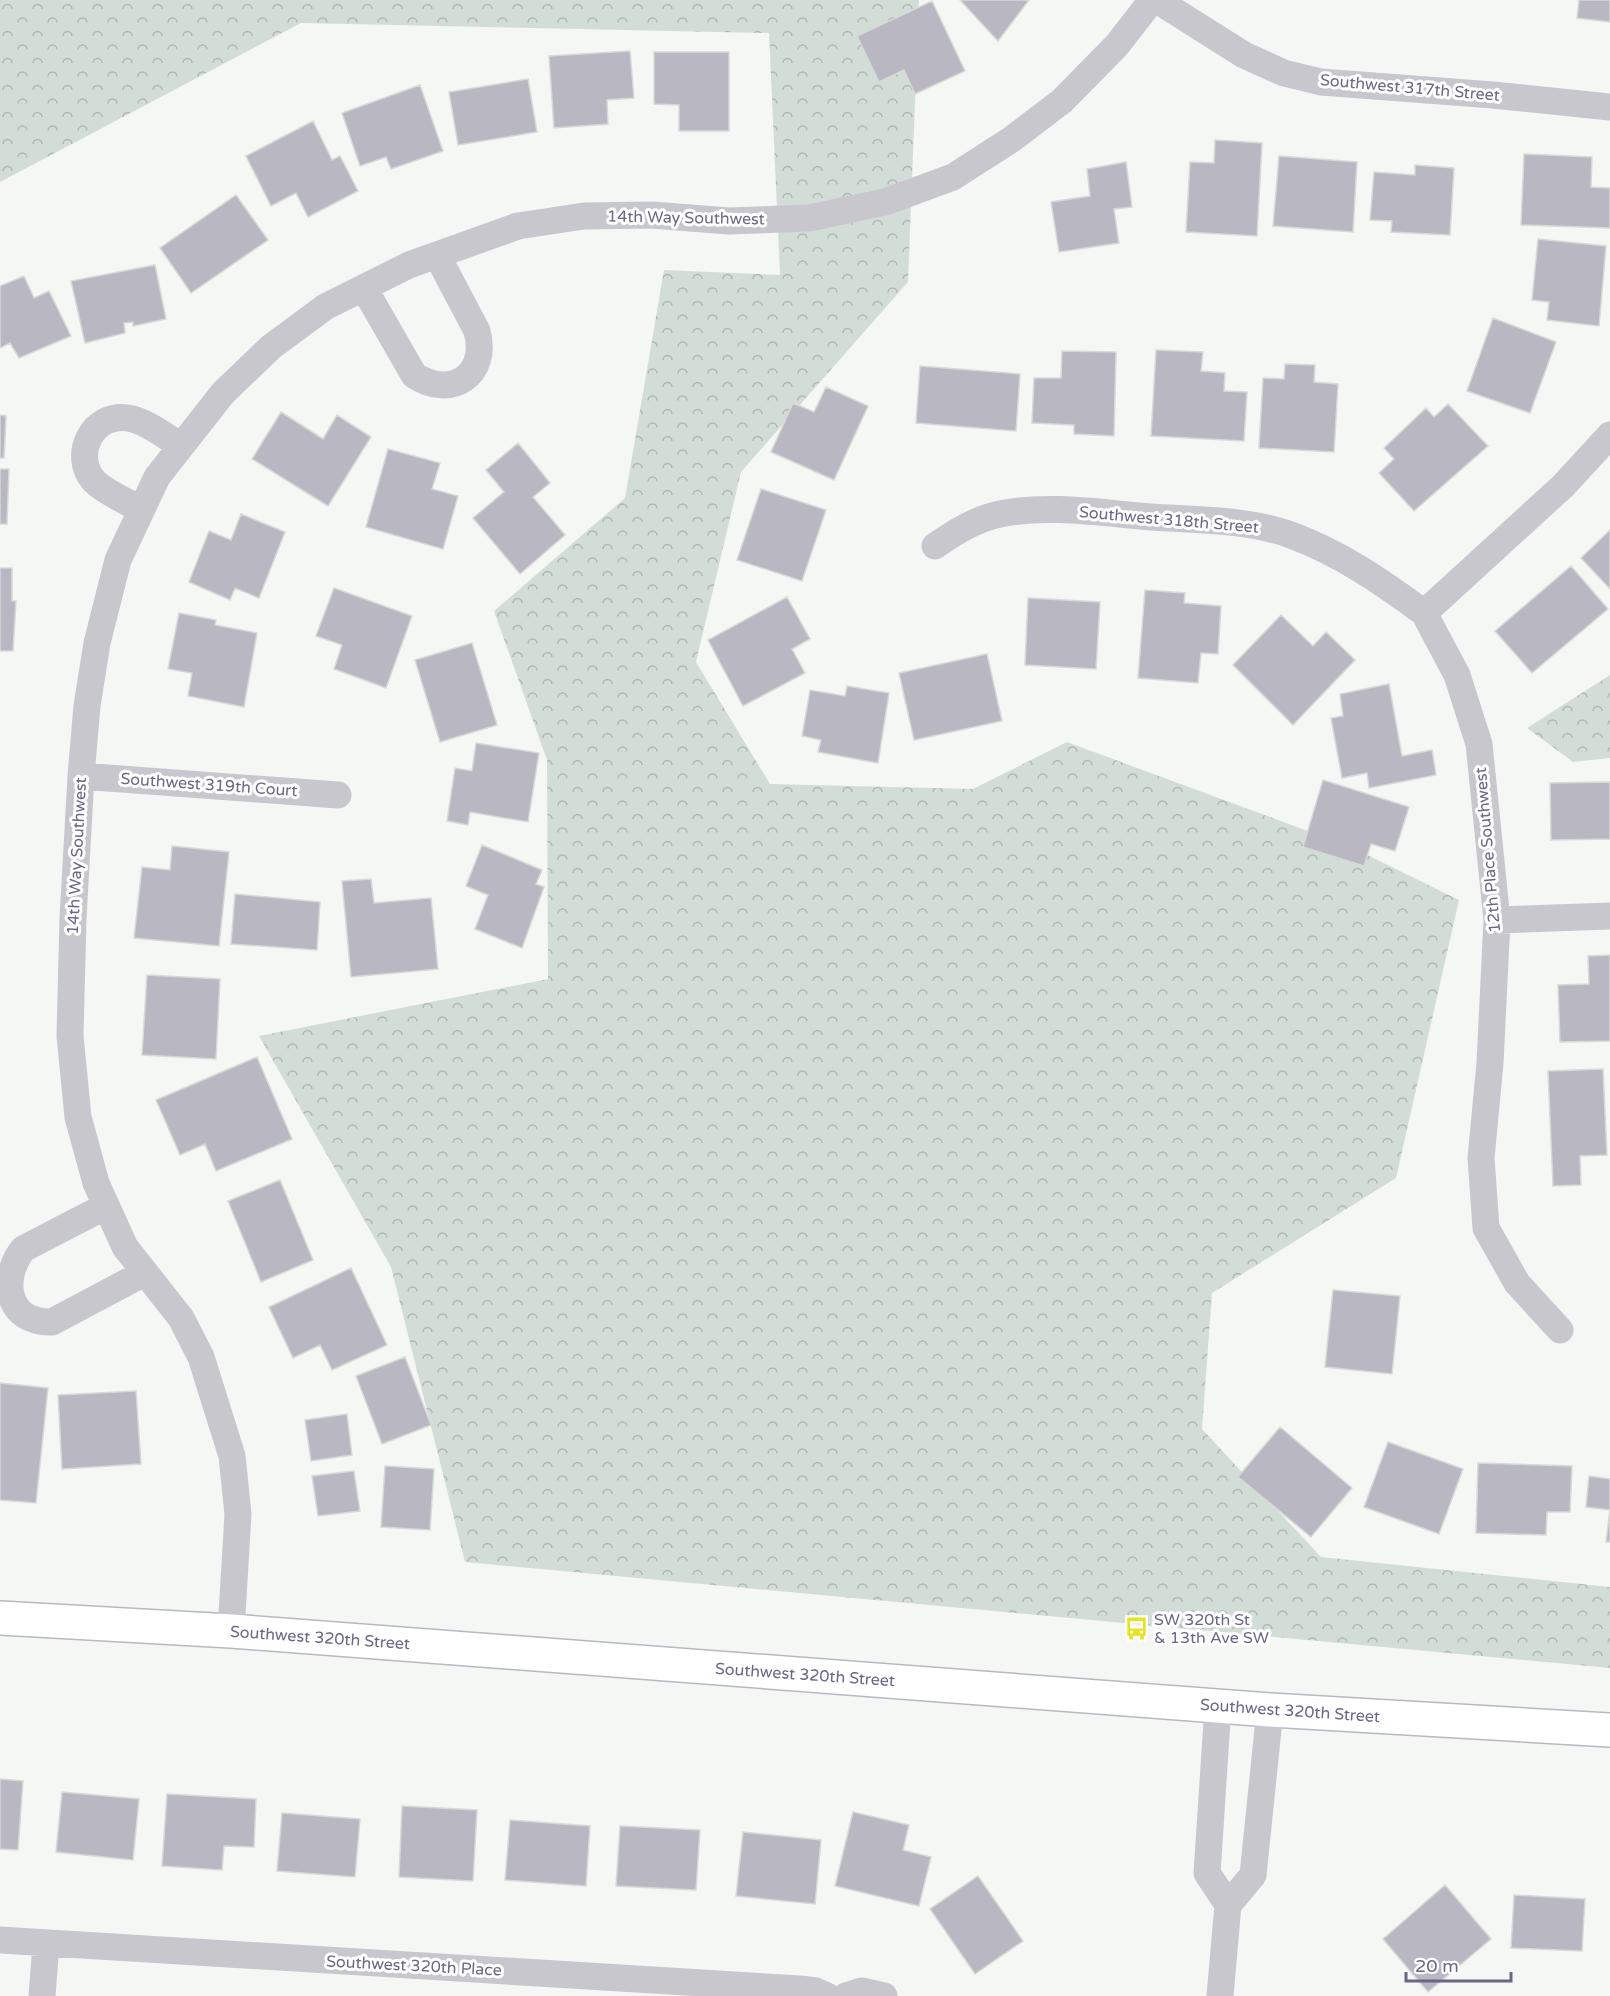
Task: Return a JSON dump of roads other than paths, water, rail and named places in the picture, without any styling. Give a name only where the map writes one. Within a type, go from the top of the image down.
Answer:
[{"type":"main road","name":"Southwest 320th Street","points":[[0,1618],[231,1631],[1270,1710],[1610,1730]]},
{"type":"street","name":"14th Way Southwest","points":[[231,1631],[238,1515],[232,1456],[201,1357],[181,1318],[125,1247],[96,1183],[78,1117],[70,1035],[73,918],[87,706],[97,643],[118,560],[157,477],[223,393],[271,347],[325,307],[410,265],[518,226],[584,216],[652,215],[729,221],[809,218],[885,202],[953,177],[1012,139],[1062,101],[1117,45],[1152,0]]},
{"type":"street","name":"Southwest 317th Street","points":[[1157,0],[1244,55],[1284,73],[1321,82],[1493,94],[1610,107]]},
{"type":"street","points":[[364,288],[414,375],[426,383],[439,386],[458,382],[474,370],[480,357],[480,344],[477,331],[437,255]]},
{"type":"street","points":[[141,510],[95,482],[88,471],[85,452],[91,434],[100,424],[125,417],[138,420],[181,446]]},
{"type":"street","points":[[1424,614],[1563,486],[1610,435]]},
{"type":"street","name":"Southwest 318th Street","points":[[935,546],[965,526],[999,514],[1044,509],[1245,524],[1289,534],[1328,550],[1376,578],[1424,614]]},
{"type":"street","name":"12th Place Southwest","points":[[1424,614],[1457,675],[1479,744],[1497,920],[1490,1063],[1481,1158],[1486,1228],[1517,1283],[1560,1330]]},
{"type":"street","name":"Southwest 319th Court","points":[[81,776],[338,795]]},
{"type":"street","points":[[1497,920],[1610,916]]},
{"type":"street","points":[[106,1206],[23,1249],[12,1258],[5,1277],[6,1297],[14,1310],[24,1318],[38,1323],[52,1322],[144,1273]]},
{"type":"street","points":[[1218,1706],[1207,1873],[1228,1905]]},
{"type":"street","points":[[1220,1996],[1228,1905],[1253,1875],[1270,1710]]},
{"type":"street","name":"Southwest 320th Place","points":[[0,1940],[800,1989],[816,1991],[827,1996]]},
{"type":"street","points":[[42,1996],[46,1944]]},
{"type":"street","points":[[846,1996],[862,1991],[884,1996]]},
{"type":"place","name":"SW 320th St & 13th Ave SW","points":[[1136,1629]]}]
